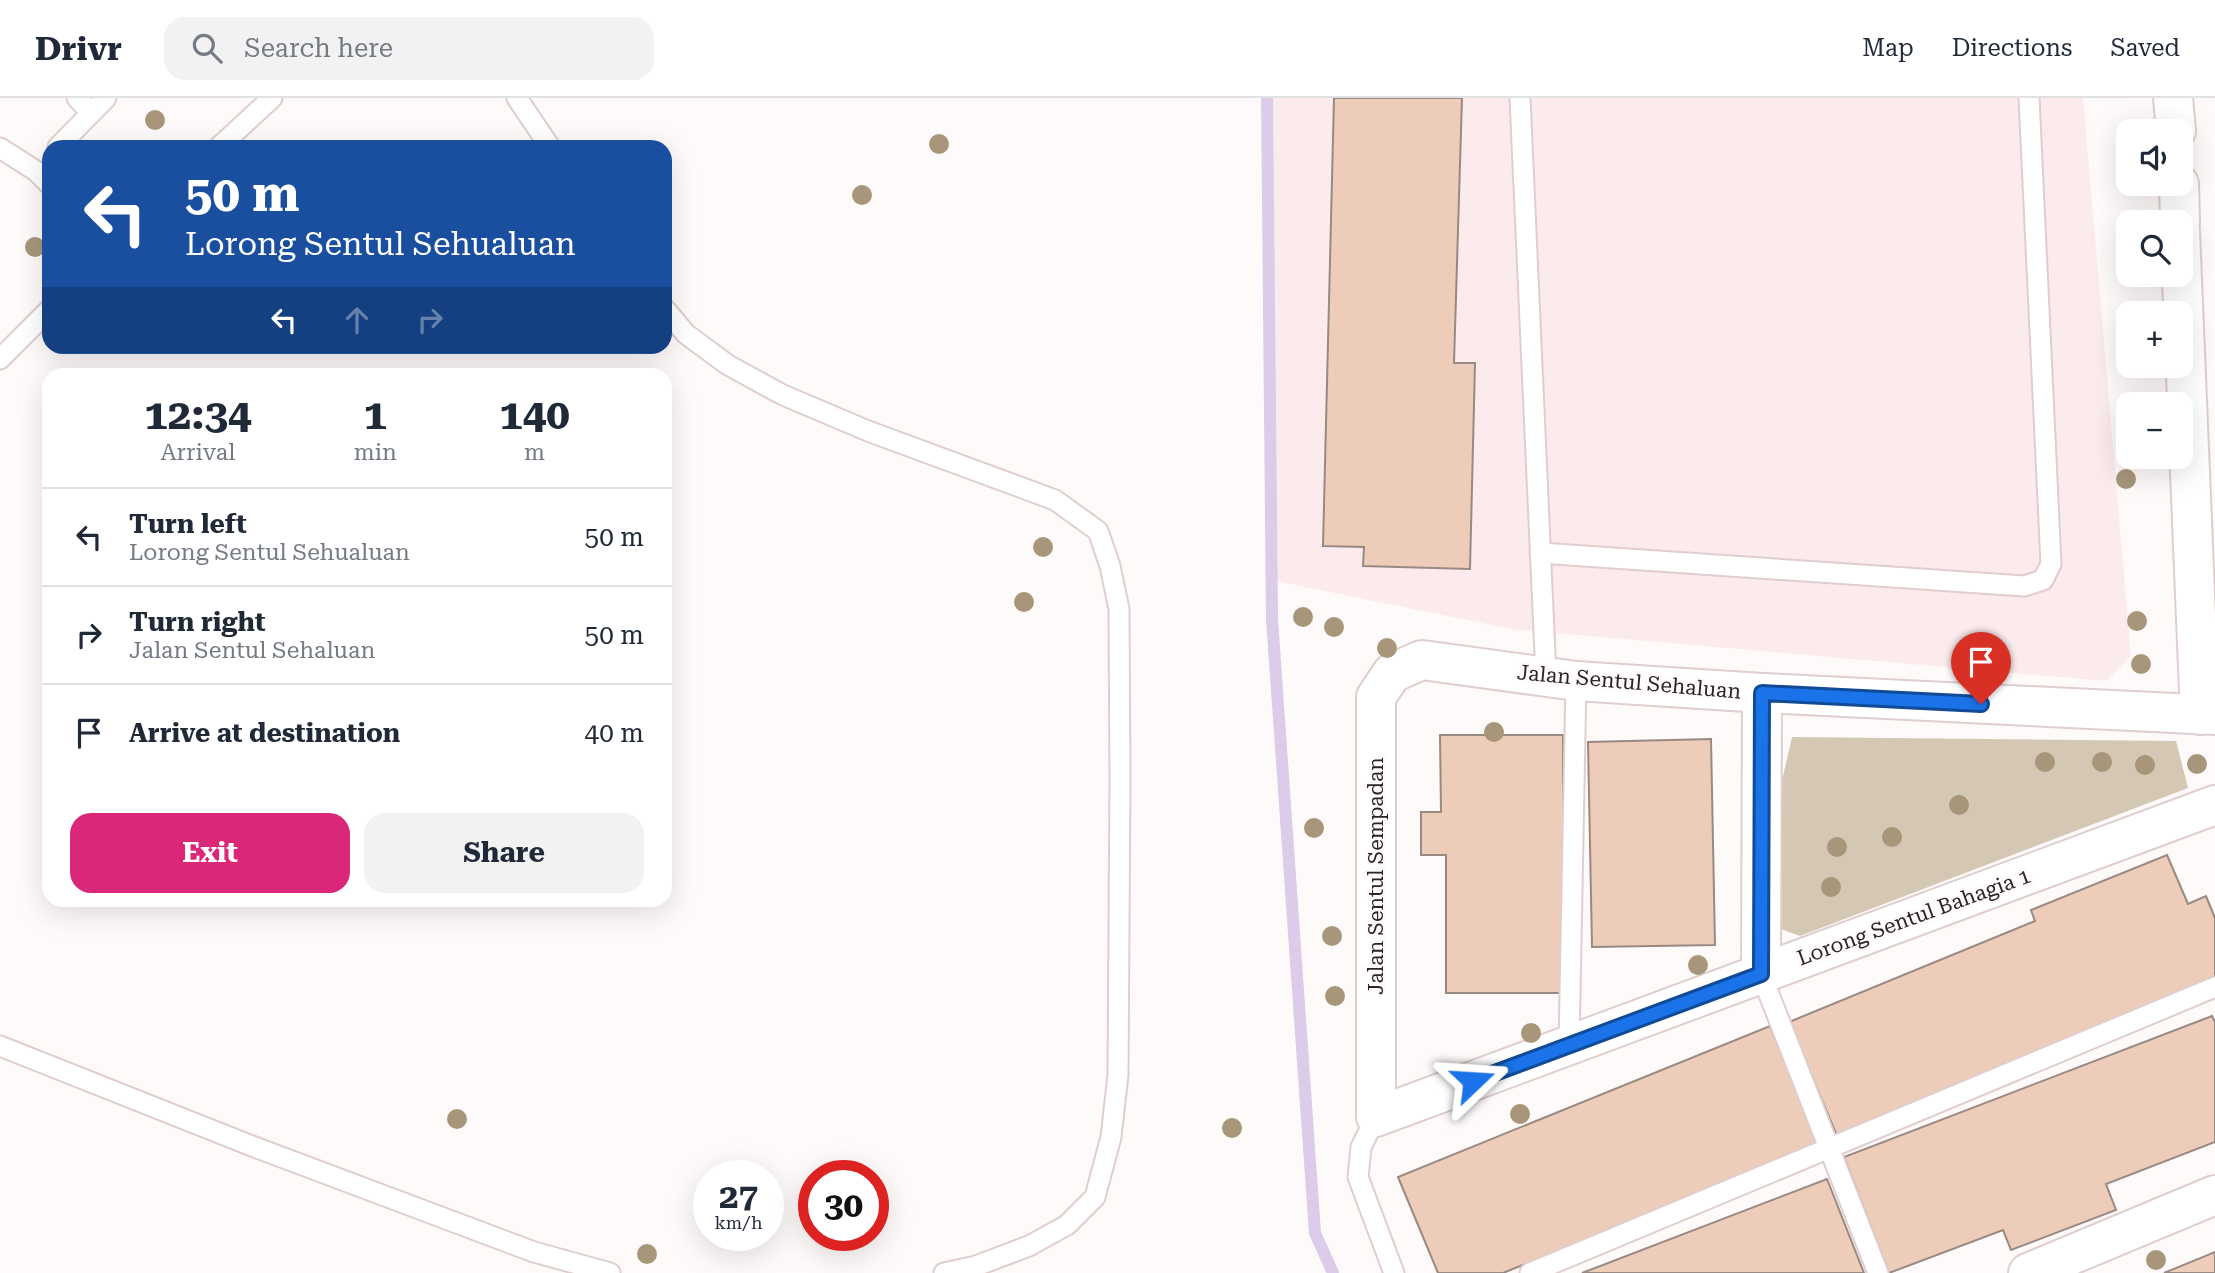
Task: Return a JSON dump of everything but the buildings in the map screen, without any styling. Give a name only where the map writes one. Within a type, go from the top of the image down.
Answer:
[{"type":"street","points":[[2173,98],[2175,119]]},
{"type":"street","points":[[2183,287],[2207,715]]},
{"type":"street","name":"Jalan Sentul Sehaluan","points":[[1422,660],[1561,679],[1762,693],[2207,715]]},
{"type":"street","name":"Jalan Sentul Sempadan","points":[[1376,1117],[1376,697],[1392,673],[1422,660]]},
{"type":"street","points":[[1761,974],[1762,693]]},
{"type":"street","name":"Lorong Sentul Bahagia 1","points":[[1376,1117],[2215,805]]},
{"type":"street","points":[[2028,1273],[2215,1195]]},
{"type":"lane","points":[[77,98],[91,113]]},
{"type":"lane","points":[[65,140],[106,98]]},
{"type":"lane","points":[[227,140],[272,98]]},
{"type":"lane","points":[[517,98],[545,140]]},
{"type":"lane","points":[[1520,98],[1540,553],[1561,679],[1569,1045]]},
{"type":"lane","points":[[1540,553],[2024,586],[2043,580],[2051,564],[2029,98]]},
{"type":"lane","points":[[0,148],[42,169]]},
{"type":"lane","points":[[0,359],[42,317]]},
{"type":"lane","points":[[672,317],[686,334],[728,365],[783,395],[1055,500],[1098,531],[1110,566],[1119,609],[1120,780],[1118,1075],[1111,1137],[1095,1197],[1067,1226],[1029,1246],[976,1266],[944,1273]]},
{"type":"lane","points":[[1761,974],[1878,1273]]},
{"type":"lane","points":[[1530,1273],[2215,987]]},
{"type":"lane","points":[[0,1046],[252,1146],[534,1252],[610,1273]]},
{"type":"lane","points":[[1376,1117],[1361,1147],[1358,1177],[1394,1273]]},
{"type":"shaded area","points":[[1273,98],[2083,98],[2131,656],[2106,681],[1516,630],[1276,581]]},
{"type":"shaded area","points":[[1792,737],[2176,741],[2188,788],[1800,936],[1775,927],[1778,798]]},
{"type":"waterway","points":[[1267,98],[1272,619],[1315,1233],[1333,1273]]},
{"type":"route","points":[[1473,1081],[1761,974],[1762,693],[1981,704]]}]
